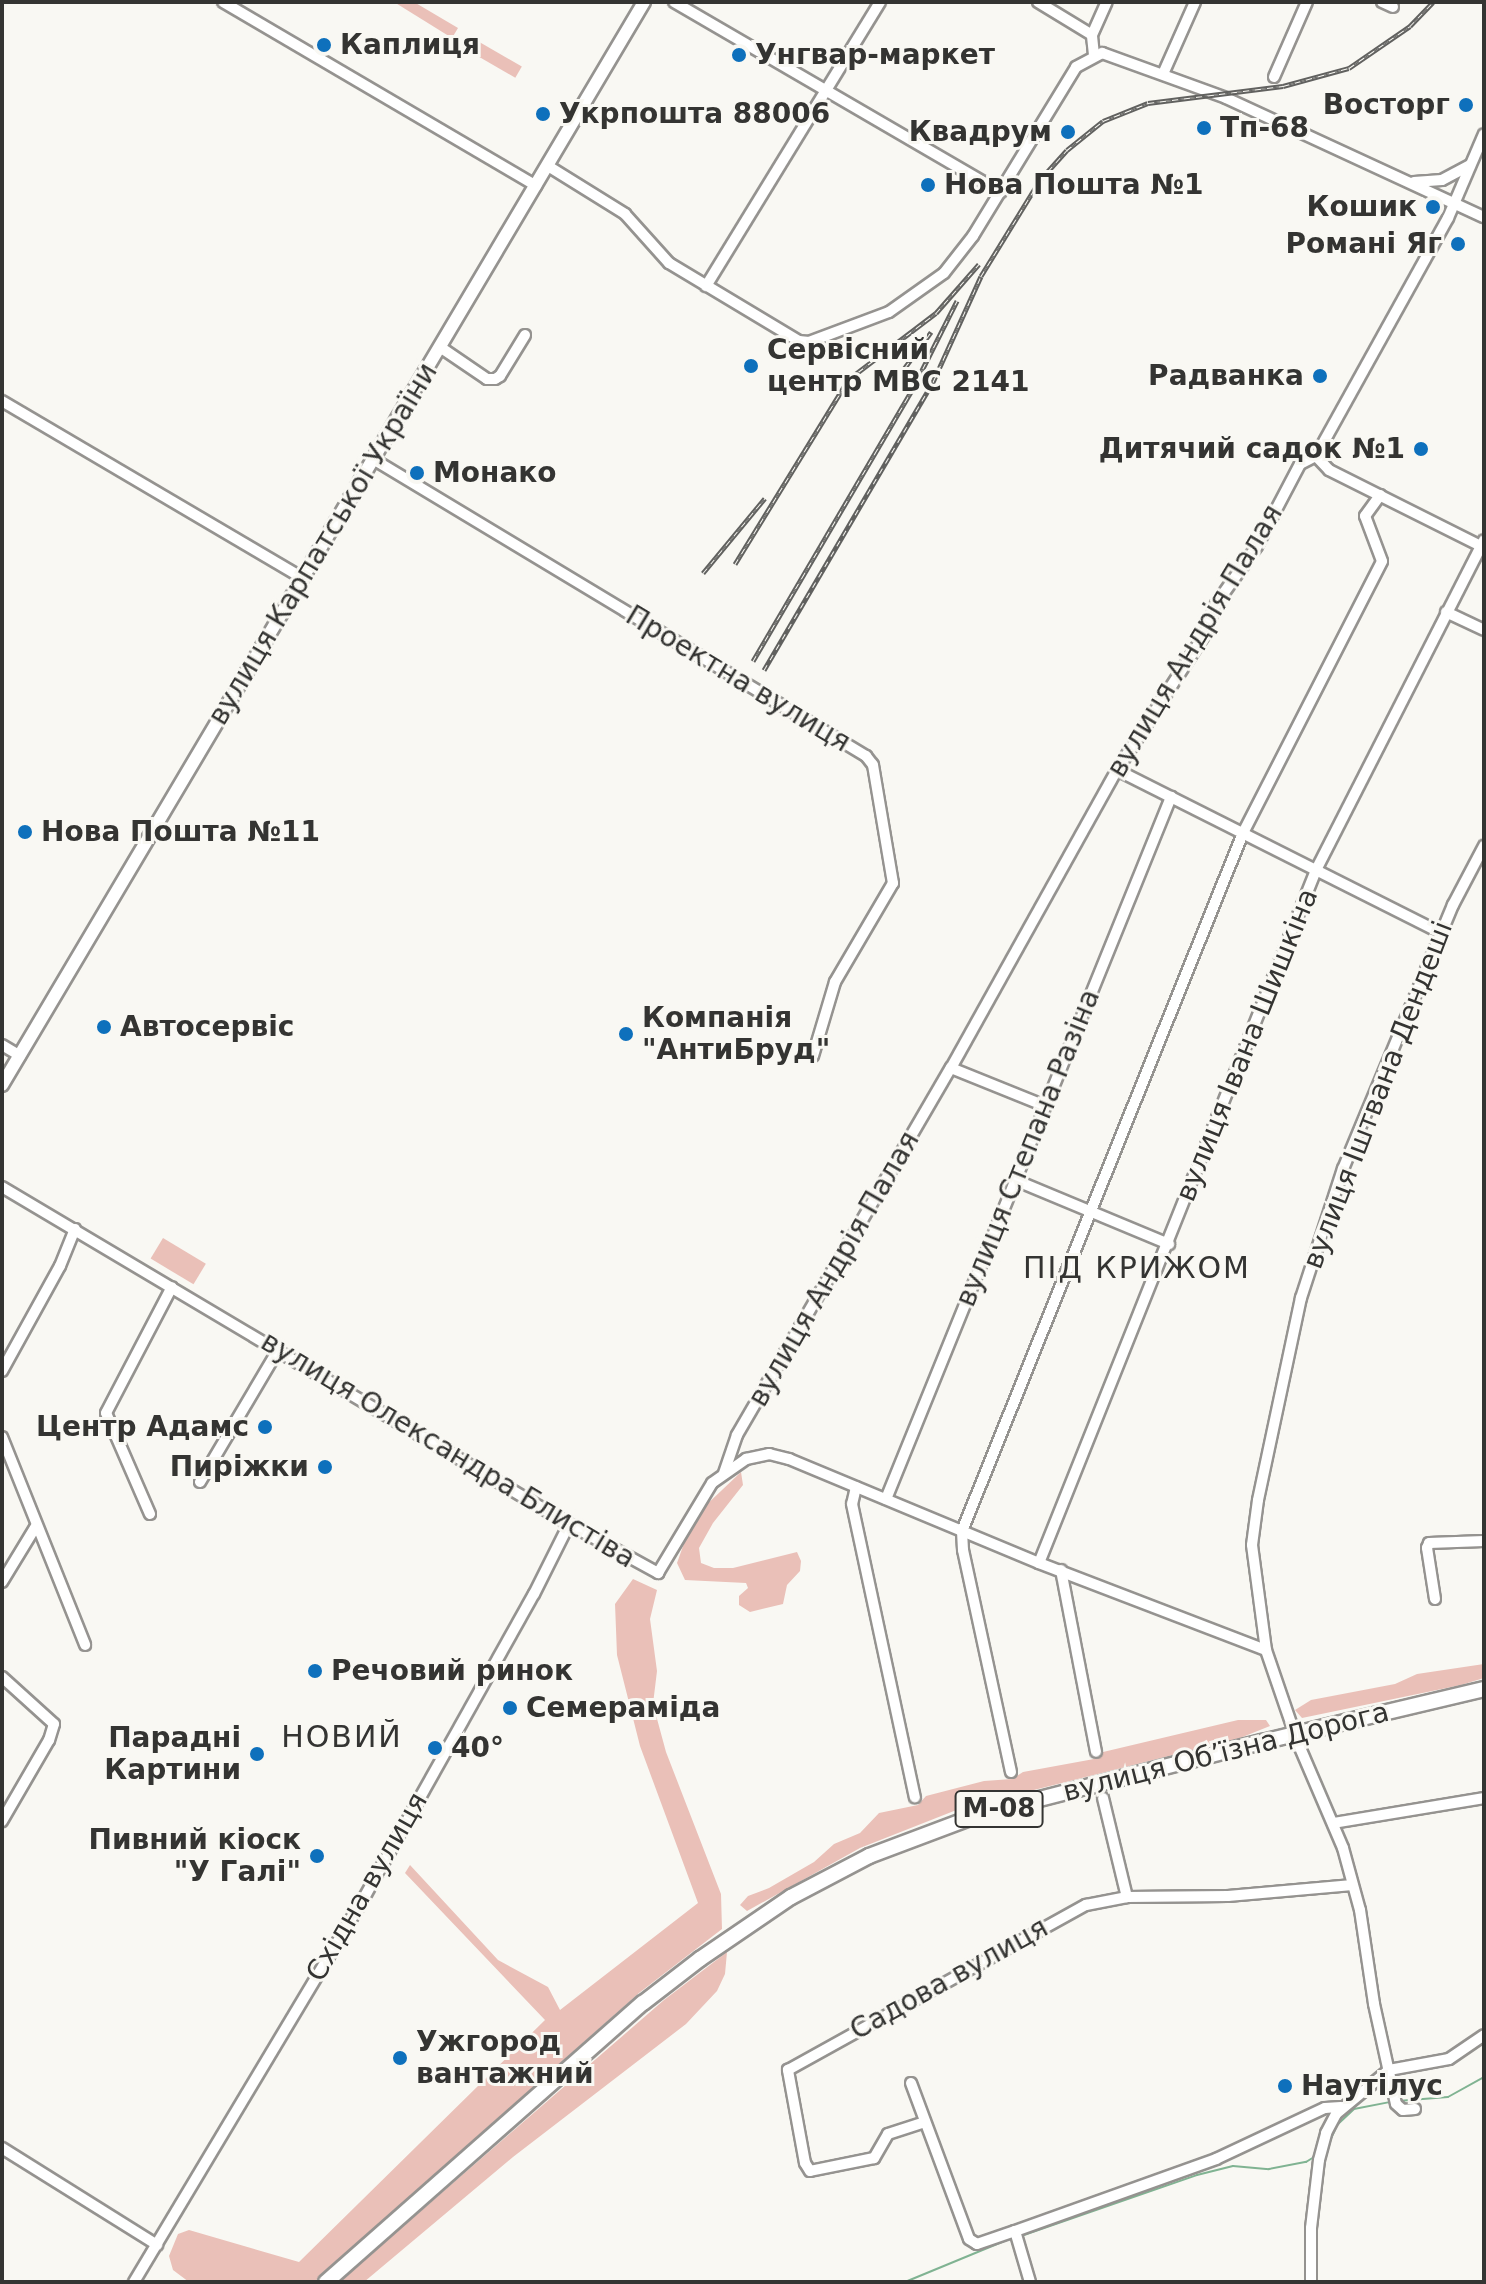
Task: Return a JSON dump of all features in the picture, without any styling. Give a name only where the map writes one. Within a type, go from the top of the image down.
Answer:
[{"type":"highway","name":"вулиця Обʼїзна Дорога","points":[[326,2282],[619,2024],[700,1959],[753,1921],[857,1862],[944,1827],[1039,1798],[1484,1689]]},
{"type":"main road","name":"вулиця Карпатської України","points":[[2,1085],[644,2]]},
{"type":"street","points":[[223,2],[536,186]]},
{"type":"street","points":[[674,2],[1001,192]]},
{"type":"street","points":[[706,286],[880,2]]},
{"type":"street","points":[[1038,2],[1092,35]]},
{"type":"street","points":[[1094,55],[1092,35],[1107,2]]},
{"type":"street","points":[[1163,74],[1195,2]]},
{"type":"street","points":[[1274,77],[1307,2]]},
{"type":"street","points":[[548,166],[625,214],[669,263],[799,341],[820,340],[865,323],[902,305],[944,273],[1001,192],[1072,72],[1094,55],[1111,54],[1226,98],[1484,217]]},
{"type":"street","name":"вулиця Андрія Палая","points":[[724,1473],[737,1435],[951,1068],[1117,770],[1205,634],[1216,604],[1257,546],[1300,464],[1316,456],[1455,204],[1484,134]]},
{"type":"street","points":[[1408,181],[1442,180],[1472,163]]},
{"type":"street","points":[[440,347],[487,379],[495,379],[525,335]]},
{"type":"street","points":[[2,401],[303,578]]},
{"type":"street","points":[[1316,456],[1329,470],[1482,543]]},
{"type":"street","name":"Проектна вулиця","points":[[373,459],[855,749],[873,765],[893,883],[835,982],[813,1056]]},
{"type":"street","points":[[1011,1772],[963,1550],[962,1531],[1243,833],[1382,561],[1365,516],[1380,495]]},
{"type":"street","name":"вулиця Івана Шишкіна","points":[[1039,1563],[1316,870],[1482,543]]},
{"type":"street","points":[[1446,612],[1484,630]]},
{"type":"street","points":[[1117,770],[1441,933]]},
{"type":"street","name":"вулиця Степана Разіна","points":[[886,1499],[1171,797]]},
{"type":"street","name":"вулиця Іштвана Дендеші","points":[[1292,1726],[1266,1650],[1253,1557],[1254,1524],[1301,1298],[1332,1199],[1441,933],[1484,846]]},
{"type":"street","points":[[2,1045],[20,1056]]},
{"type":"street","points":[[951,1068],[1045,1106]]},
{"type":"street","points":[[1015,1180],[1169,1244]]},
{"type":"street","name":"вулиця Олександра Блистіва","points":[[2,1187],[569,1524],[658,1573],[700,1496],[724,1473],[746,1459],[769,1454],[1266,1650]]},
{"type":"street","points":[[2,1371],[60,1266],[75,1229]]},
{"type":"street","points":[[150,1514],[107,1420],[106,1406],[172,1287]]},
{"type":"street","points":[[200,1482],[278,1350]]},
{"type":"street","points":[[2,1437],[85,1645]]},
{"type":"street","points":[[856,1487],[852,1504],[915,1797]]},
{"type":"street","name":"Східна вулиця","points":[[134,2282],[360,1905],[538,1587],[569,1524]]},
{"type":"street","points":[[2,1582],[36,1526]]},
{"type":"street","points":[[1435,1599],[1427,1548],[1429,1543],[1484,1541]]},
{"type":"street","points":[[1061,1570],[1096,1752]]},
{"type":"street","points":[[2,1677],[54,1724],[49,1740],[2,1821]]},
{"type":"street","points":[[1298,1743],[1333,1823],[1353,1885],[1397,2109],[1415,2109]]},
{"type":"street","points":[[1103,1798],[1127,1897]]},
{"type":"street","points":[[1333,1823],[1484,1798]]},
{"type":"street","name":"Садова вулиця","points":[[925,2122],[884,2137],[874,2158],[810,2171],[805,2163],[788,2070],[1080,1907],[1127,1897],[1280,1893],[1353,1885]]},
{"type":"street","points":[[1311,2282],[1311,2228],[1319,2160],[1326,2133],[1341,2107],[1389,2070],[1434,2064],[1468,2048],[1484,2035]]},
{"type":"street","points":[[1468,2048],[1484,2048]]},
{"type":"street","points":[[911,2083],[969,2239],[977,2244],[1216,2159],[1325,2108],[1341,2107]]},
{"type":"street","points":[[2,2148],[157,2245]]},
{"type":"street","points":[[1015,2231],[1030,2282]]},
{"type":"shaded area","points":[[394,2],[414,2],[458,28],[452,38]]},
{"type":"shaded area","points":[[469,36],[522,66],[515,78],[462,47]]},
{"type":"shaded area","points":[[163,1238],[206,1264],[193,1284],[151,1259]]},
{"type":"shaded area","points":[[741,1472],[743,1485],[713,1523],[699,1548],[701,1563],[714,1568],[733,1568],[797,1552],[801,1561],[800,1571],[787,1585],[783,1604],[750,1612],[739,1605],[739,1596],[748,1588],[746,1583],[685,1580],[677,1563],[687,1535],[702,1509]]},
{"type":"shaded area","points":[[633,1579],[657,1590],[650,1619],[657,1671],[653,1704],[666,1752],[721,1894],[722,1929],[639,1993],[314,2282],[189,2282],[173,2270],[169,2256],[178,2234],[189,2230],[299,2262],[545,2020],[405,1873],[410,1865],[498,1960],[548,1987],[560,2010],[698,1903],[640,1746],[617,1655],[615,1604]]},
{"type":"shaded area","points":[[1484,1664],[1484,1678],[1461,1685],[1302,1718],[1295,1710],[1311,1700],[1395,1684],[1417,1674]]},
{"type":"shaded area","points":[[1238,1720],[1266,1720],[1270,1726],[1240,1738],[959,1809],[860,1848],[747,1911],[740,1905],[748,1896],[769,1888],[814,1862],[834,1844],[860,1833],[879,1813],[918,1805],[926,1796],[984,1781],[1012,1779],[1023,1772],[1094,1759],[1103,1752]]},
{"type":"shaded area","points":[[727,1952],[725,1974],[717,1991],[686,2024],[513,2157],[364,2282],[339,2282],[664,2000]]},
{"type":"waterway","points":[[1398,2101],[1448,2097],[1484,2077]]},
{"type":"waterway","points":[[1329,2143],[1337,2125],[1354,2109],[1389,2102]]},
{"type":"waterway","points":[[1021,2236],[1197,2175],[1233,2166],[1269,2169],[1306,2162],[1314,2157]]},
{"type":"waterway","points":[[905,2282],[1012,2238]]},
{"type":"railway","points":[[764,670],[933,382],[981,276],[1040,180],[1067,150],[1103,121],[1148,103],[1283,86],[1349,68],[1410,26],[1433,2]]},
{"type":"railway","points":[[735,564],[849,379],[936,313],[979,264]]},
{"type":"railway","points":[[753,661],[912,390],[957,301]]},
{"type":"railway","points":[[898,377],[931,332]]},
{"type":"railway","points":[[703,573],[765,498]]},
{"type":"place","name":"Каплиця","points":[[324,45]]},
{"type":"place","name":"Унгвар-маркет","points":[[739,55]]},
{"type":"place","name":"Восторг","points":[[1466,105]]},
{"type":"place","name":"Укрпошта 88006","points":[[543,114]]},
{"type":"place","name":"Тп-68","points":[[1204,128]]},
{"type":"place","name":"Квадрум","points":[[1068,132]]},
{"type":"place","name":"Нова Пошта №1","points":[[928,185]]},
{"type":"place","name":"Кошик","points":[[1433,207]]},
{"type":"place","name":"Романі Яг","points":[[1458,244]]},
{"type":"place","name":"Сервісний центр МВС 2141","points":[[751,366]]},
{"type":"place","name":"Радванка","points":[[1320,376]]},
{"type":"place","name":"Дитячий садок №1","points":[[1421,449]]},
{"type":"place","name":"Монако","points":[[417,473]]},
{"type":"place","name":"Нова Пошта №11","points":[[25,832]]},
{"type":"place","name":"Автосервiс","points":[[104,1027]]},
{"type":"place","name":"Компанія \"АнтиБруд\"","points":[[626,1034]]},
{"type":"place","name":"Центр Адамс","points":[[265,1427]]},
{"type":"place","name":"Пиріжки","points":[[325,1467]]},
{"type":"place","name":"Речовий ринок","points":[[315,1671]]},
{"type":"place","name":"Семераміда","points":[[510,1708]]},
{"type":"place","name":"40°","points":[[435,1748]]},
{"type":"place","name":"Парадні Картини","points":[[257,1754]]},
{"type":"place","name":"Пивний кіоск \"У Галі\"","points":[[317,1856]]},
{"type":"place","name":"Ужгород вантажний","points":[[400,2058]]},
{"type":"place","name":"Наутілус","points":[[1285,2086]]},
{"type":"district","name":"ПІД КРИЖОМ","points":[[1137,1268]]},
{"type":"district","name":"НОВИЙ","points":[[342,1737]]}]
